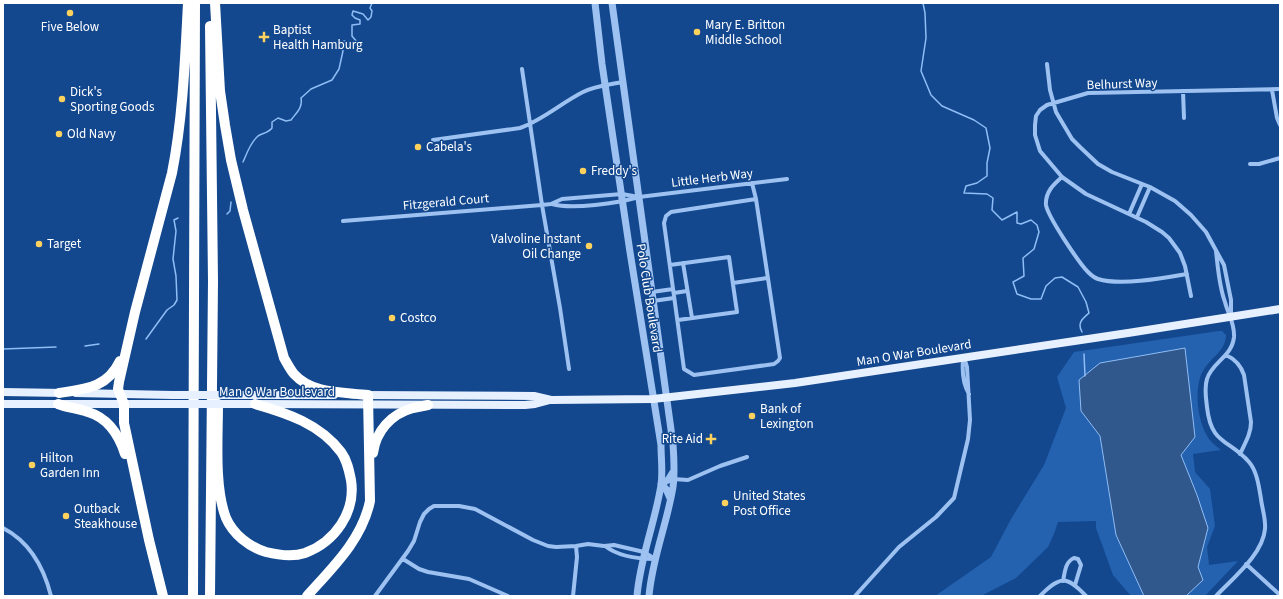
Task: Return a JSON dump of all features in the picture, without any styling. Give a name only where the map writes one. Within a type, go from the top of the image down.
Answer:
[{"type":"highway","points":[[163,596],[124,423],[124,404],[118,389],[118,382],[172,173],[176,151],[182,94],[188,3]]},
{"type":"highway","points":[[193,596],[192,475],[195,3]]},
{"type":"highway","points":[[210,596],[213,281],[211,3]]},
{"type":"highway","points":[[215,3],[220,91],[224,125],[243,210],[284,358],[294,374],[310,386],[368,400],[370,501],[367,514],[364,523],[354,540],[307,596]]},
{"type":"highway","points":[[213,281],[218,354],[220,494],[222,506],[234,531],[244,541],[258,550],[277,555],[304,553],[323,544],[339,528],[345,519],[351,501],[352,492],[348,466],[342,453],[318,430],[283,412],[255,404]]},
{"type":"highway","points":[[59,393],[89,388],[106,380],[119,363],[128,340]]},
{"type":"highway","points":[[58,404],[67,408],[88,412],[104,420],[115,431],[123,447],[147,529]]},
{"type":"highway","points":[[370,478],[375,442],[379,433],[386,424],[394,416],[428,405]]},
{"type":"main road","name":"Man O War Boulevard","points":[[3,392],[230,395],[368,400],[428,405],[535,404],[550,400],[653,399],[810,381],[1280,309]]},
{"type":"main road","name":"Man O War Boulevard","points":[[3,404],[255,404],[534,396],[550,400]]},
{"type":"street","name":"Polo Club Boulevard","points":[[595,3],[605,85],[661,445],[661,484],[638,582],[637,596]]},
{"type":"street","name":"Polo Club Boulevard","points":[[612,3],[673,444],[673,479],[670,498],[655,558],[649,596]]},
{"type":"street","points":[[1047,64],[1056,112],[1072,139],[1098,164],[1112,172],[1150,187],[1175,201],[1192,215],[1206,232],[1224,266],[1231,300],[1231,317],[1234,337],[1232,346],[1226,355],[1213,368],[1207,379],[1207,408],[1212,428],[1219,439],[1249,462],[1254,471],[1259,488],[1265,528],[1263,540],[1257,552],[1216,596]]},
{"type":"street","points":[[522,69],[542,205],[569,369]]},
{"type":"street","points":[[433,140],[520,128],[531,124],[584,92],[605,85],[622,82]]},
{"type":"street","name":"Belhurst Way","points":[[1191,296],[1187,274],[1180,253],[1169,238],[1155,226],[1086,194],[1062,177],[1040,151],[1036,135],[1036,116],[1040,110],[1053,102],[1088,93],[1280,89]]},
{"type":"street","points":[[1272,90],[1277,118],[1280,125]]},
{"type":"street","points":[[1183,92],[1184,118]]},
{"type":"street","points":[[1250,164],[1259,164],[1280,158]]},
{"type":"street","points":[[1062,177],[1053,185],[1048,193],[1046,204],[1048,212],[1083,266],[1094,277],[1100,280],[1124,282],[1160,279],[1187,274]]},
{"type":"street","name":"Little Herb Way","points":[[639,197],[787,179]]},
{"type":"street","points":[[752,183],[756,199],[780,358],[774,364],[694,375],[684,369],[664,223],[666,216],[671,212],[756,199]]},
{"type":"street","points":[[1129,214],[1142,184]]},
{"type":"street","points":[[1137,217],[1150,187]]},
{"type":"street","name":"Fitzgerald Court","points":[[343,221],[542,205],[551,204],[562,200],[622,194],[639,197]]},
{"type":"street","name":"Fitzgerald Court","points":[[551,204],[562,207],[623,202],[639,197]]},
{"type":"street","points":[[1216,251],[1224,301],[1231,317]]},
{"type":"street","points":[[670,265],[729,257],[738,312],[678,320]]},
{"type":"street","points":[[683,263],[692,318]]},
{"type":"street","points":[[733,283],[767,278]]},
{"type":"street","points":[[652,292],[674,293],[687,291]]},
{"type":"street","points":[[653,301],[674,293]]},
{"type":"street","points":[[1226,355],[1242,368],[1251,422],[1249,437],[1240,454]]},
{"type":"street","points":[[855,596],[899,547],[936,517],[954,498],[968,439],[970,420],[967,367],[964,357]]},
{"type":"street","points":[[673,479],[688,480],[720,466],[747,457]]},
{"type":"street","points":[[670,498],[666,489],[661,484],[668,480],[674,471]]},
{"type":"street","points":[[374,596],[403,559],[414,541],[424,514],[428,509],[437,506],[459,506],[472,508],[542,544],[556,547],[588,544],[604,546],[614,545],[644,556],[655,558]]},
{"type":"street","points":[[3,528],[15,536],[32,552],[41,567],[51,596]]},
{"type":"street","points":[[573,596],[576,546]]},
{"type":"street","points":[[604,546],[612,552],[655,558]]},
{"type":"street","points":[[1063,581],[1067,563],[1074,558],[1078,559],[1081,565],[1075,585]]},
{"type":"street","points":[[403,559],[419,570],[469,579],[508,596]]},
{"type":"street","points":[[1246,564],[1280,595]]},
{"type":"street","points":[[1040,596],[1056,582],[1063,581],[1075,585],[1086,596]]},
{"type":"shaded area","points":[[1222,331],[1226,335],[1225,341],[1221,350],[1206,366],[1200,377],[1198,385],[1198,402],[1200,420],[1206,434],[1210,441],[1221,450],[1193,454],[1195,472],[1210,489],[1215,526],[1207,547],[1209,565],[1238,561],[1205,596],[1131,596],[1113,575],[1096,528],[1096,521],[1058,522],[1048,547],[1016,578],[981,596],[935,596],[991,557],[1011,519],[1044,465],[1066,408],[1057,377],[1074,352]]},
{"type":"shaded area","points":[[1185,348],[1195,437],[1181,455],[1208,528],[1198,567],[1203,580],[1186,596],[1144,596],[1116,535],[1100,436],[1081,411],[1079,380],[1100,363]]},
{"type":"waterway","points":[[243,162],[253,142],[258,136],[272,128],[272,122],[278,118],[286,121],[291,120],[300,108],[301,98],[311,89],[332,80],[339,69],[343,51],[341,46],[344,41],[354,45],[357,44],[352,36],[352,25],[360,24],[360,20],[352,15],[353,11],[363,14],[368,20],[371,17],[372,11],[370,8],[372,3]]},
{"type":"waterway","points":[[923,3],[926,38],[921,71],[931,95],[942,106],[974,120],[986,128],[990,148],[987,163],[987,176],[977,183],[966,186],[964,193],[987,194],[993,198],[992,210],[1002,220],[1017,212],[1017,223],[1021,224],[1031,220],[1037,225],[1039,232],[1034,249],[1023,258],[1024,276],[1013,282],[1017,294],[1031,299],[1041,299],[1046,286],[1055,278],[1062,277],[1078,287],[1086,302],[1089,313],[1082,319],[1080,324],[1082,332]]},
{"type":"waterway","points":[[227,214],[230,211],[231,202]]},
{"type":"waterway","points":[[146,339],[167,310],[174,305],[177,300],[176,276],[173,259],[176,231],[174,220],[178,218]]},
{"type":"waterway","points":[[85,346],[99,344]]},
{"type":"waterway","points":[[3,349],[56,347]]},
{"type":"waterway","points":[[1084,354],[1085,376]]},
{"type":"place","name":"Five Below","points":[[70,13]]},
{"type":"place","name":"Mary E. Britton Middle School","points":[[697,32]]},
{"type":"place","name":"Baptist Health Hamburg","points":[[264,37]]},
{"type":"place","name":"Dick's Sporting Goods","points":[[62,99]]},
{"type":"place","name":"Old Navy","points":[[59,134]]},
{"type":"place","name":"Cabela's","points":[[418,147]]},
{"type":"place","name":"Freddy's","points":[[583,171]]},
{"type":"place","name":"Target","points":[[39,244]]},
{"type":"place","name":"Valvoline Instant Oil Change","points":[[589,246]]},
{"type":"place","name":"Costco","points":[[392,318]]},
{"type":"place","name":"Bank of Lexington","points":[[752,416]]},
{"type":"place","name":"Rite Aid","points":[[711,439]]},
{"type":"place","name":"Hilton Garden Inn","points":[[32,465]]},
{"type":"place","name":"United States Post Office","points":[[725,503]]},
{"type":"place","name":"Outback Steakhouse","points":[[66,516]]}]
